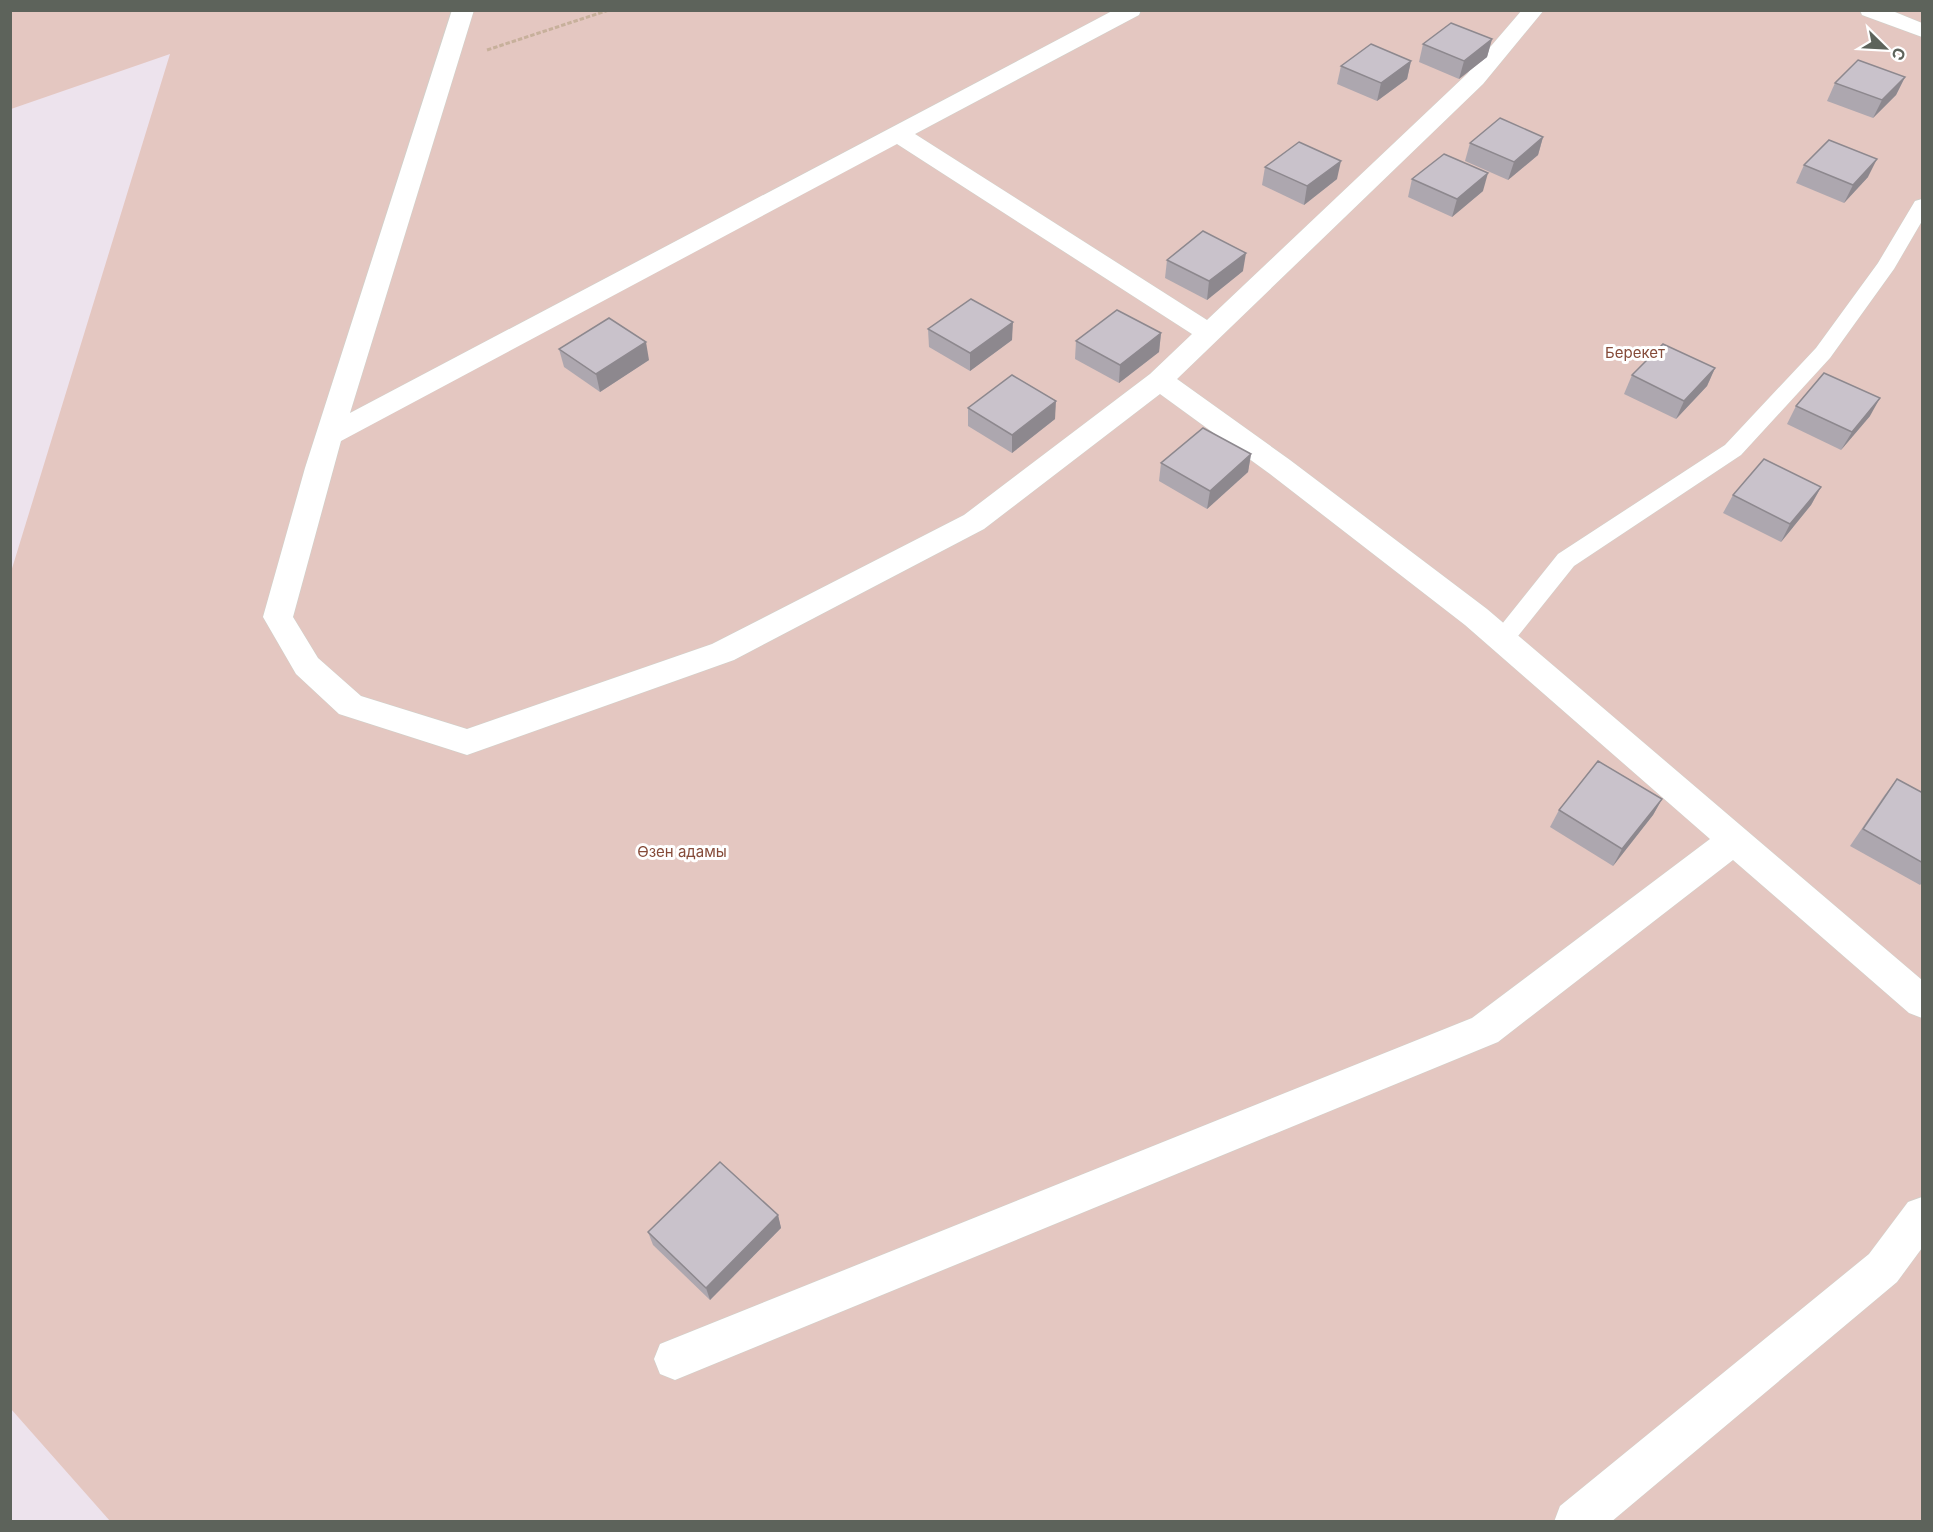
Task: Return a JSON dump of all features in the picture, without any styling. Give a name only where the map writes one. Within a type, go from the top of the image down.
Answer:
[{"type":"street","points":[[463,10],[329,436],[278,616],[307,666],[350,705],[467,742],[723,652],[974,522],[1160,380],[1475,79],[1534,10]]},
{"type":"street","points":[[329,436],[1131,10]]},
{"type":"street","points":[[1870,10],[1923,31]]},
{"type":"street","points":[[898,134],[1209,333]]},
{"type":"street","points":[[1160,380],[1280,466],[1502,640],[1923,1002]]},
{"type":"street","points":[[675,1359],[1485,1030],[1734,840]]},
{"type":"street","points":[[1576,1521],[1883,1268],[1923,1216]]},
{"type":"lane","points":[[1502,640],[1566,560],[1733,450],[1823,352],[1887,265],[1923,205]]},
{"type":"path","points":[[446,63],[609,10]]},
{"type":"green space","name":"Өзен адамы","points":[[10,11],[1922,11],[1922,1521],[110,1521],[11,1409],[10,575],[170,54],[11,109]]},
{"type":"building","points":[[1451,23],[1492,39],[1464,61],[1423,44]]},
{"type":"building","points":[[1371,44],[1411,61],[1381,83],[1341,66]]},
{"type":"building","points":[[1858,60],[1905,77],[1882,100],[1835,83]]},
{"type":"building","points":[[1500,118],[1543,137],[1514,162],[1470,143]]},
{"type":"building","points":[[1829,140],[1877,159],[1853,185],[1804,165]]},
{"type":"building","points":[[1299,142],[1341,161],[1307,186],[1265,167]]},
{"type":"building","points":[[1444,154],[1488,173],[1457,199],[1412,179]]},
{"type":"building","points":[[1203,231],[1246,253],[1209,281],[1167,260]]},
{"type":"building","points":[[971,299],[1013,322],[970,353],[928,329]]},
{"type":"building","points":[[1117,310],[1161,333],[1120,365],[1076,341]]},
{"type":"building","points":[[609,318],[646,342],[596,374],[559,349]]},
{"type":"building","points":[[1663,344],[1715,368],[1684,401],[1632,375]]},
{"type":"building","points":[[1824,373],[1880,398],[1852,432],[1796,406]]},
{"type":"building","points":[[1012,375],[1056,401],[1012,435],[968,408]]},
{"type":"building","points":[[1203,428],[1251,454],[1210,491],[1161,463]]},
{"type":"building","points":[[1764,459],[1821,487],[1790,524],[1733,495]]},
{"type":"building","points":[[1598,761],[1662,799],[1622,849],[1559,810]]},
{"type":"building","points":[[1897,779],[1923,793],[1923,863],[1863,829]]},
{"type":"building","points":[[720,1162],[778,1215],[706,1288],[648,1232]]},
{"type":"park label","name":"Берекет","points":[[1635,352]]}]
